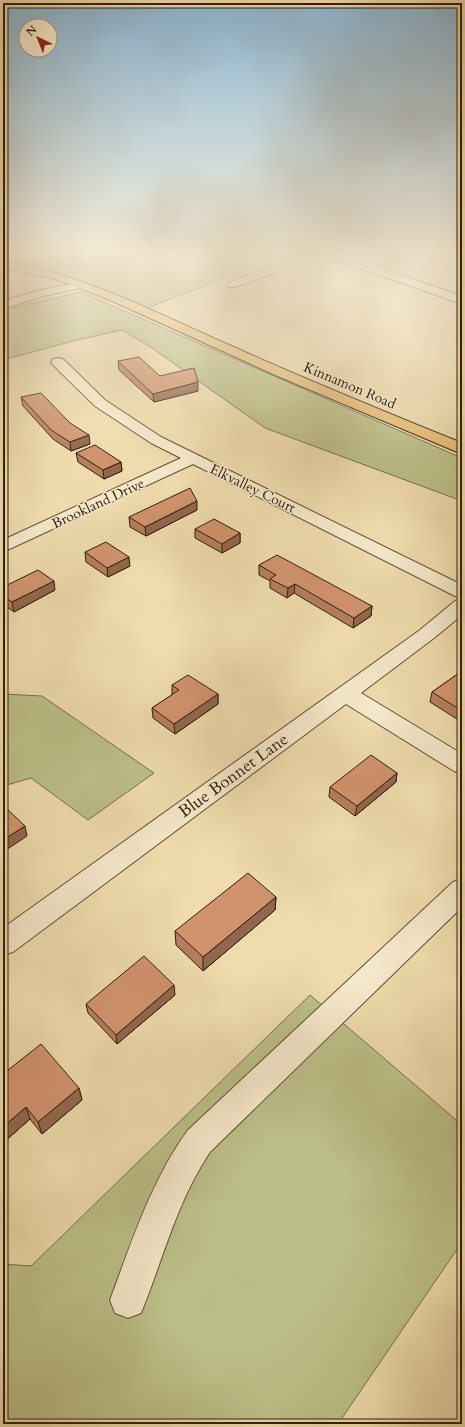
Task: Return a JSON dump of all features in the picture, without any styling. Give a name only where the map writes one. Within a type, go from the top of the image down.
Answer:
[{"type":"main road","name":"Kinnamon Road","points":[[161,321],[276,372],[462,449]]},
{"type":"street","name":"Elkvalley Court","points":[[58,362],[100,403],[156,440],[462,592]]},
{"type":"street","name":"Brookland Drive","points":[[3,548],[194,458]]},
{"type":"street","name":"Blue Bonnet Lane","points":[[3,943],[427,634],[462,605]]},
{"type":"street","points":[[345,693],[462,765]]},
{"type":"street","points":[[128,1300],[171,1187],[184,1162],[199,1140],[462,890]]},
{"type":"green space","points":[[3,321],[147,321],[462,458],[462,501],[265,428],[152,348],[122,330],[73,341],[3,360]]},
{"type":"green space","points":[[3,694],[42,696],[154,773],[88,820],[31,778],[3,786]]},
{"type":"green space","points":[[310,995],[462,1125],[462,1242],[338,1424],[3,1424],[3,1264],[31,1266]]},
{"type":"building","points":[[139,357],[160,376],[194,368],[198,382],[153,394],[118,361]]},
{"type":"building","points":[[41,393],[70,423],[89,435],[70,442],[51,430],[21,397]]},
{"type":"building","points":[[95,445],[121,462],[103,470],[76,453]]},
{"type":"building","points":[[190,488],[197,501],[145,527],[129,517]]},
{"type":"building","points":[[214,519],[240,533],[222,544],[195,529]]},
{"type":"building","points":[[106,542],[129,557],[107,568],[85,552]]},
{"type":"building","points":[[277,555],[372,606],[354,618],[295,584],[288,588],[270,579],[276,575],[259,565]]},
{"type":"building","points":[[38,570],[54,581],[12,602],[3,596],[3,587]]},
{"type":"building","points":[[462,671],[462,707],[459,709],[432,692]]},
{"type":"building","points":[[188,675],[218,694],[174,724],[152,708],[179,690],[172,685]]},
{"type":"building","points":[[371,755],[397,773],[357,806],[330,787]]},
{"type":"building","points":[[3,805],[25,826],[3,840]]},
{"type":"building","points":[[248,873],[276,897],[203,957],[175,931]]},
{"type":"building","points":[[144,956],[174,985],[116,1035],[86,1004]]},
{"type":"building","points":[[41,1044],[79,1088],[38,1122],[26,1107],[3,1127],[3,1074]]}]
